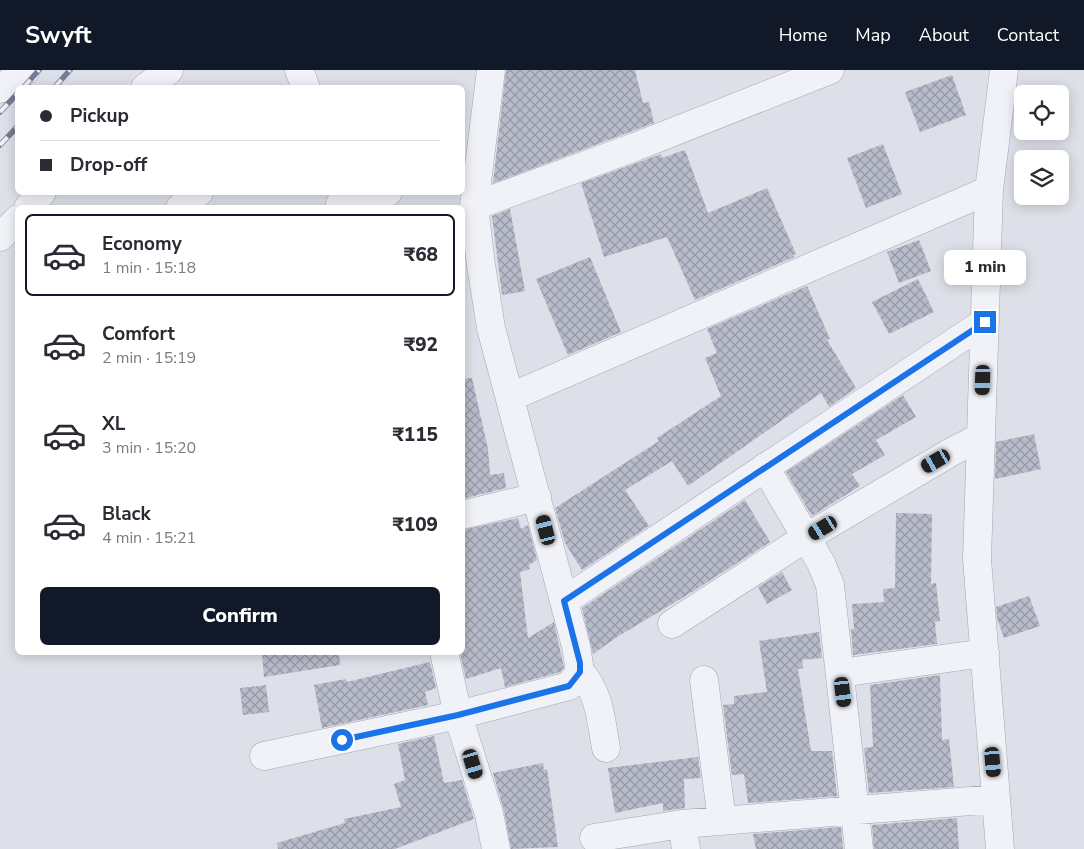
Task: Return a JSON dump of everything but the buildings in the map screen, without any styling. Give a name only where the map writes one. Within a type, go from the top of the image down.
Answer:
[{"type":"street","points":[[0,89],[26,70]]},
{"type":"street","points":[[149,85],[169,70]]},
{"type":"street","points":[[299,70],[305,85]]},
{"type":"street","points":[[491,70],[471,172],[491,328],[511,397],[576,646],[580,672],[588,681],[595,696],[606,748]]},
{"type":"street","points":[[474,206],[635,147],[830,70]]},
{"type":"street","points":[[1000,849],[978,559],[989,190],[1004,70]]},
{"type":"street","points":[[511,397],[989,190]]},
{"type":"street","points":[[31,205],[39,195]]},
{"type":"street","points":[[184,205],[195,195]]},
{"type":"street","points":[[339,201],[372,195]]},
{"type":"street","points":[[0,237],[15,222]]},
{"type":"street","points":[[564,601],[985,322]]},
{"type":"street","points":[[672,624],[807,537],[953,451],[981,437]]},
{"type":"street","points":[[766,467],[807,537],[830,585],[859,849]]},
{"type":"street","points":[[465,514],[537,497]]},
{"type":"street","points":[[840,673],[985,653]]},
{"type":"street","points":[[445,655],[458,715],[489,814],[496,849]]},
{"type":"street","points":[[264,756],[458,715],[569,686],[580,672]]},
{"type":"street","points":[[704,680],[722,821]]},
{"type":"street","points":[[594,838],[684,837],[722,821],[996,799]]},
{"type":"railway","points":[[26,85],[39,70]]},
{"type":"railway","points":[[57,85],[70,70]]},
{"type":"railway","points":[[0,112],[15,96]]},
{"type":"railway","points":[[0,145],[15,129]]},
{"type":"route","points":[[342,740],[458,715],[569,686],[576,680],[580,672],[580,663],[564,601],[985,322]]}]
